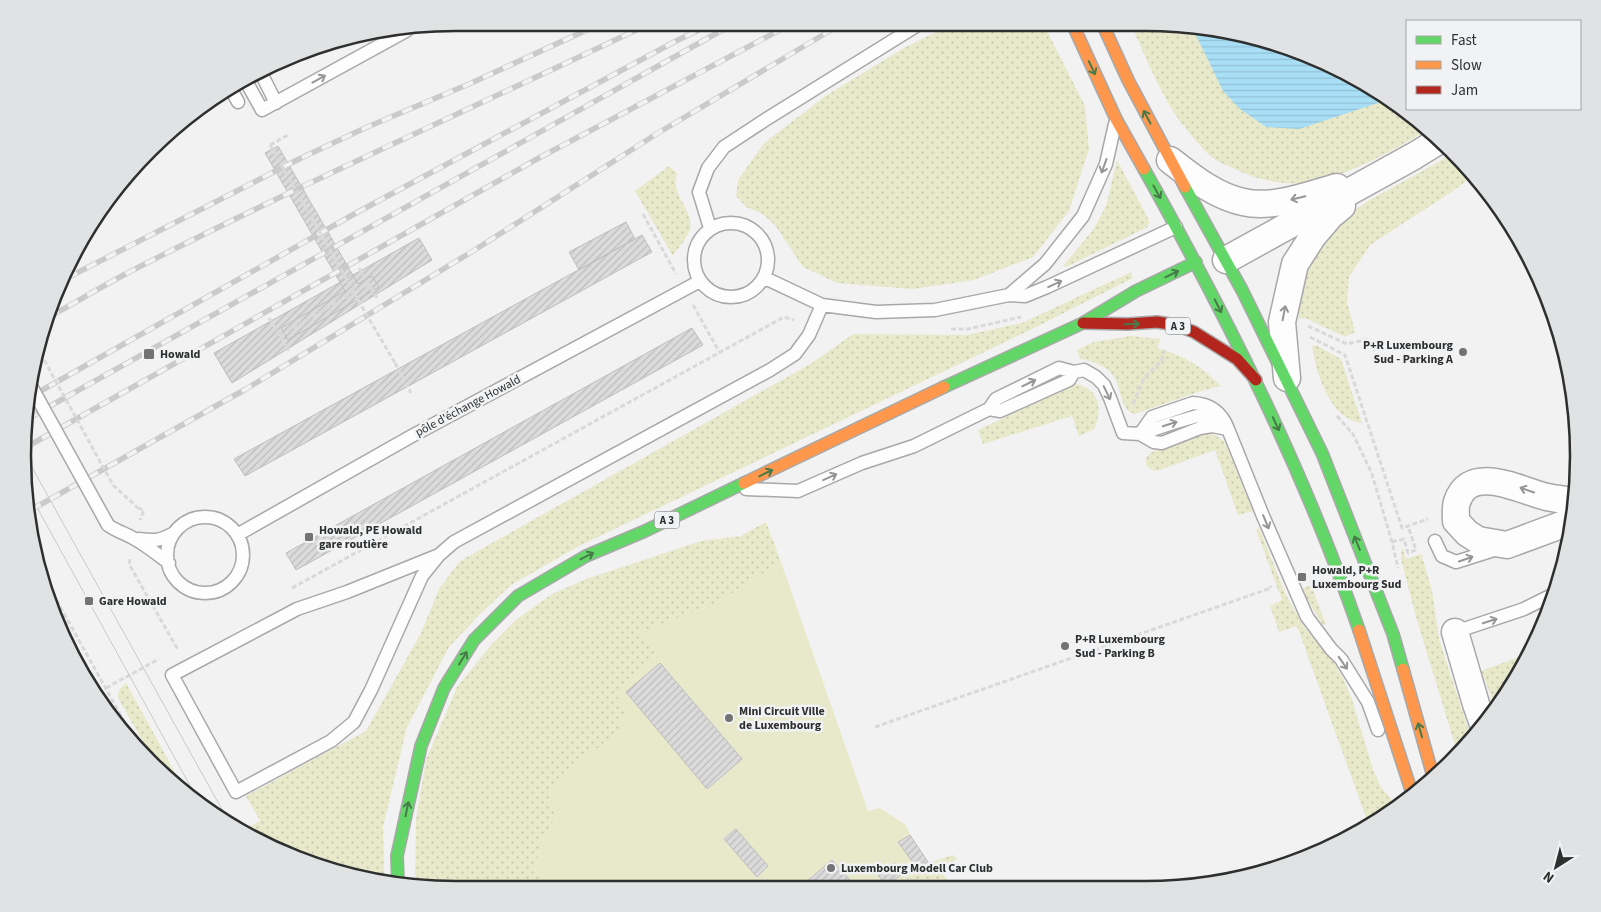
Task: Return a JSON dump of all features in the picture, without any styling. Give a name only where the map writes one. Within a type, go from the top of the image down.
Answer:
[{"type":"main road","points":[[1076,31],[1116,119],[1196,262],[1256,380],[1304,484],[1343,584],[1409,789]]},
{"type":"main road","points":[[1106,31],[1128,80],[1170,160],[1226,260],[1287,379],[1322,453],[1393,634],[1432,769]]},
{"type":"main road","points":[[1196,262],[1226,260]]},
{"type":"main road","name":"A 3","points":[[398,877],[397,856],[421,746],[444,688],[474,640],[518,596],[586,556],[645,530],[980,370],[1083,323],[1136,291],[1196,262]]},
{"type":"main road","name":"A 3","points":[[1083,323],[1128,324],[1157,322],[1176,325],[1194,332],[1237,359],[1256,380]]},
{"type":"street","points":[[1226,260],[1433,144]]},
{"type":"street","points":[[1170,160],[1204,185],[1224,196],[1243,202],[1254,203],[1277,202],[1304,197],[1378,175]]},
{"type":"street","points":[[1287,379],[1282,322],[1295,264],[1313,236],[1330,216],[1378,175]]},
{"type":"street","points":[[1564,524],[1507,545],[1478,540],[1456,521],[1456,502],[1466,487],[1482,481],[1502,482],[1547,497],[1567,500]]},
{"type":"street","points":[[1455,632],[1480,717]]},
{"type":"lane","points":[[710,228],[699,192],[708,168],[724,147],[908,31]]},
{"type":"lane","points":[[248,86],[262,110],[398,35]]},
{"type":"lane","points":[[263,78],[276,103]]},
{"type":"lane","points":[[1009,295],[1045,264],[1083,216],[1106,164],[1116,119]]},
{"type":"lane","points":[[726,223],[737,223],[747,226],[756,232],[768,249],[770,259],[769,270],[765,278],[749,293],[738,297],[715,293],[705,287],[695,270],[694,252],[702,236],[710,228],[726,223]]},
{"type":"lane","points":[[765,278],[822,305],[876,312],[935,310],[1009,295],[1025,296],[1047,288],[1176,227]]},
{"type":"lane","name":"pôle d'échange Howald","points":[[237,535],[410,437],[700,281]]},
{"type":"lane","points":[[439,555],[347,592],[297,609],[172,675],[236,792],[331,741],[354,722],[371,690],[422,576],[439,555],[454,542],[770,370],[795,354],[808,335],[822,305]]},
{"type":"lane","points":[[732,489],[798,491],[862,463],[914,446],[989,409],[1000,410],[1069,380],[1074,372],[1084,370],[1096,377],[1104,385],[1123,433],[1140,434],[1197,416],[1208,417],[1228,429],[1307,617],[1330,649],[1341,659],[1368,702],[1392,769],[1408,790]]},
{"type":"lane","points":[[36,395],[108,525],[116,531],[133,538],[169,563]]},
{"type":"lane","points":[[200,516],[221,520],[230,525],[237,535],[241,545],[242,557],[240,568],[230,583],[214,592],[202,593],[191,590],[181,584],[172,575],[168,553],[169,542],[181,525],[190,519],[200,516]]},
{"type":"lane","points":[[133,538],[155,541],[164,539],[174,533]]},
{"type":"lane","points":[[1435,541],[1442,556],[1456,562],[1507,545]]},
{"type":"lane","points":[[1455,632],[1524,609],[1545,599]]},
{"type":"path","points":[[288,135],[270,145],[411,392]]},
{"type":"path","points":[[359,268],[377,298]]},
{"type":"path","points":[[280,336],[368,284]]},
{"type":"path","points":[[292,588],[784,317]]},
{"type":"path","points":[[269,318],[289,351]]},
{"type":"path","points":[[1305,325],[1306,343]]},
{"type":"path","points":[[1312,328],[1347,344],[1368,339]]},
{"type":"path","points":[[1305,334],[1345,355],[1402,528],[1428,519]]},
{"type":"path","points":[[1123,433],[1144,378],[1161,361],[1168,342]]},
{"type":"path","points":[[43,358],[114,486],[138,508],[144,510]]},
{"type":"path","points":[[1335,414],[1340,422],[1353,434],[1372,474],[1392,542],[1404,539],[1408,553],[1416,550],[1408,526]]},
{"type":"path","points":[[129,564],[178,651],[170,654]]},
{"type":"path","points":[[875,728],[1249,595]]},
{"type":"path","points":[[57,601],[123,720]]},
{"type":"path","points":[[106,688],[162,658]]},
{"type":"green space","points":[[938,31],[1047,31],[1085,106],[1089,149],[1069,211],[1033,257],[974,280],[913,289],[837,283],[803,267],[775,225],[761,213],[746,207],[736,196],[738,180],[764,143],[827,95],[904,48]]},
{"type":"green space","points":[[1134,31],[1173,32],[1228,39],[1282,54],[1333,75],[1381,103],[1421,134],[1371,161],[1325,179],[1291,183],[1260,179],[1221,163],[1212,158],[1201,147],[1178,119]]},
{"type":"green space","points":[[1446,157],[1467,180],[1459,187],[1370,245],[1349,277],[1347,302],[1355,332],[1345,337],[1305,318],[1299,319],[1298,309],[1303,277],[1316,250],[1347,216],[1368,201]]},
{"type":"green space","points":[[1117,160],[1149,220],[1148,227],[1066,267],[1063,266],[1093,230],[1106,206]]},
{"type":"green space","points":[[669,166],[677,173],[677,189],[689,215],[690,222],[689,233],[673,256],[635,191]]},
{"type":"green space","points":[[1131,272],[1133,278],[1028,331],[577,547],[511,585],[449,647],[407,727],[383,827],[384,875],[319,858],[268,837],[249,827],[260,821],[246,796],[366,731],[421,633],[439,589],[460,561],[812,363],[853,334],[967,335],[1022,323]]},
{"type":"green space","points":[[1130,336],[1161,339],[1157,348],[1176,354],[1192,363],[1221,386],[1135,414],[1130,412],[1123,404],[1117,382],[1111,373],[1099,365],[1080,359],[1077,350],[1094,342]]},
{"type":"green space","points":[[1316,345],[1341,359],[1362,423],[1351,420],[1341,413],[1326,394],[1314,357],[1312,346]]},
{"type":"green space","points":[[1076,384],[1090,390],[1095,395],[1099,408],[1094,429],[1079,436],[1072,416],[983,444],[978,430]]},
{"type":"green space","points":[[1205,433],[1215,435],[1224,441],[1253,511],[1238,515],[1215,450],[1157,471],[1152,470],[1146,465],[1146,458],[1152,452]]},
{"type":"green space","points":[[766,522],[781,562],[717,603],[641,632],[658,657],[627,684],[624,717],[616,733],[601,746],[576,760],[556,816],[542,842],[536,865],[539,881],[456,881],[415,879],[416,819],[426,760],[457,687],[491,645],[517,619],[552,594],[586,579],[701,541],[741,536]]},
{"type":"green space","points":[[1259,528],[1285,593],[1304,627],[1333,661],[1343,678],[1351,697],[1374,772],[1381,787],[1393,801],[1366,818],[1297,626],[1279,632],[1270,606],[1282,600],[1256,530]]},
{"type":"green space","points":[[1402,546],[1406,559],[1421,554],[1432,590],[1439,639],[1469,731],[1455,745],[1416,617],[1401,559]]},
{"type":"green space","name":"Mini Circuit Ville de Luxembourg","points":[[781,562],[868,811],[880,808],[906,825],[910,835],[928,862],[917,868],[904,881],[539,881],[536,865],[542,842],[556,816],[548,792],[576,760],[602,746],[620,727],[625,710],[617,696],[627,684],[658,657],[640,632],[717,603]]},
{"type":"green space","points":[[1311,585],[1325,625],[1323,625],[1302,589]]},
{"type":"green space","points":[[1519,657],[1493,700],[1481,671]]},
{"type":"green space","points":[[126,683],[177,776],[144,744],[119,700],[118,694]]},
{"type":"green space","points":[[954,855],[957,859],[941,870],[948,881],[904,881],[922,867]]},
{"type":"water","points":[[1196,35],[1228,39],[1282,54],[1333,75],[1380,102],[1299,129],[1266,127],[1240,109],[1223,91]]},
{"type":"building","points":[[278,146],[358,284],[372,276],[379,287],[288,340],[281,328],[345,291],[265,153]]},
{"type":"building","points":[[626,222],[635,239],[579,270],[569,252]]},
{"type":"building","points":[[642,235],[652,252],[245,476],[234,459]]},
{"type":"building","points":[[419,238],[432,260],[232,383],[214,353]]},
{"type":"building","points":[[692,328],[703,345],[296,570],[286,553]]},
{"type":"building","points":[[660,663],[742,759],[707,789],[626,692]]},
{"type":"building","points":[[736,829],[768,866],[757,877],[724,839]]},
{"type":"building","points":[[910,835],[928,862],[917,868],[898,842]]},
{"type":"building","points":[[832,860],[851,881],[807,881]]},
{"type":"building","points":[[895,863],[903,874],[892,881],[882,881],[877,873]]},
{"type":"tram line","points":[[31,466],[223,811]]},
{"type":"tram line","points":[[34,502],[191,788]]},
{"type":"railway","points":[[72,276],[299,159],[585,31]]},
{"type":"railway","points":[[56,313],[135,269],[263,205],[634,31]]},
{"type":"railway","points":[[36,394],[356,213],[697,31]]},
{"type":"railway","points":[[33,415],[721,31]]},
{"type":"railway","points":[[31,444],[537,159],[778,31]]},
{"type":"railway","points":[[35,508],[246,389],[473,251],[658,133],[830,31]]},
{"type":"traffic: fast","points":[[1144,169],[1234,338],[1289,452],[1314,511],[1359,630]]},
{"type":"traffic: fast","points":[[1185,187],[1242,290],[1322,453],[1393,634],[1403,669]]},
{"type":"traffic: fast","points":[[944,387],[1083,323],[1136,291],[1196,262]]},
{"type":"traffic: fast","points":[[398,877],[397,856],[421,746],[444,688],[474,640],[518,596],[586,556],[645,531],[744,483]]},
{"type":"traffic: slow","points":[[1076,31],[1116,119],[1144,169]]},
{"type":"traffic: slow","points":[[1106,31],[1128,80],[1185,187]]},
{"type":"traffic: slow","points":[[744,483],[944,387]]},
{"type":"traffic: slow","points":[[1359,630],[1410,788]]},
{"type":"traffic: slow","points":[[1403,669],[1431,769]]},
{"type":"traffic: jam","points":[[1083,323],[1128,324],[1157,322],[1176,325],[1194,332],[1237,359],[1256,380]]},
{"type":"place","name":"P+R Luxembourg Sud - Parking A","points":[[1463,352]]},
{"type":"place","name":"Howald","points":[[149,354]]},
{"type":"place","name":"Howald, PE Howald gare routière","points":[[309,537]]},
{"type":"place","name":"Howald, P+R Luxembourg Sud","points":[[1302,577]]},
{"type":"place","name":"Gare Howald","points":[[89,601]]},
{"type":"place","name":"P+R Luxembourg Sud - Parking B","points":[[1065,646]]},
{"type":"place","name":"Mini Circuit Ville de Luxembourg","points":[[729,718]]},
{"type":"place","name":"Luxembourg Modell Car Club","points":[[831,868]]}]
